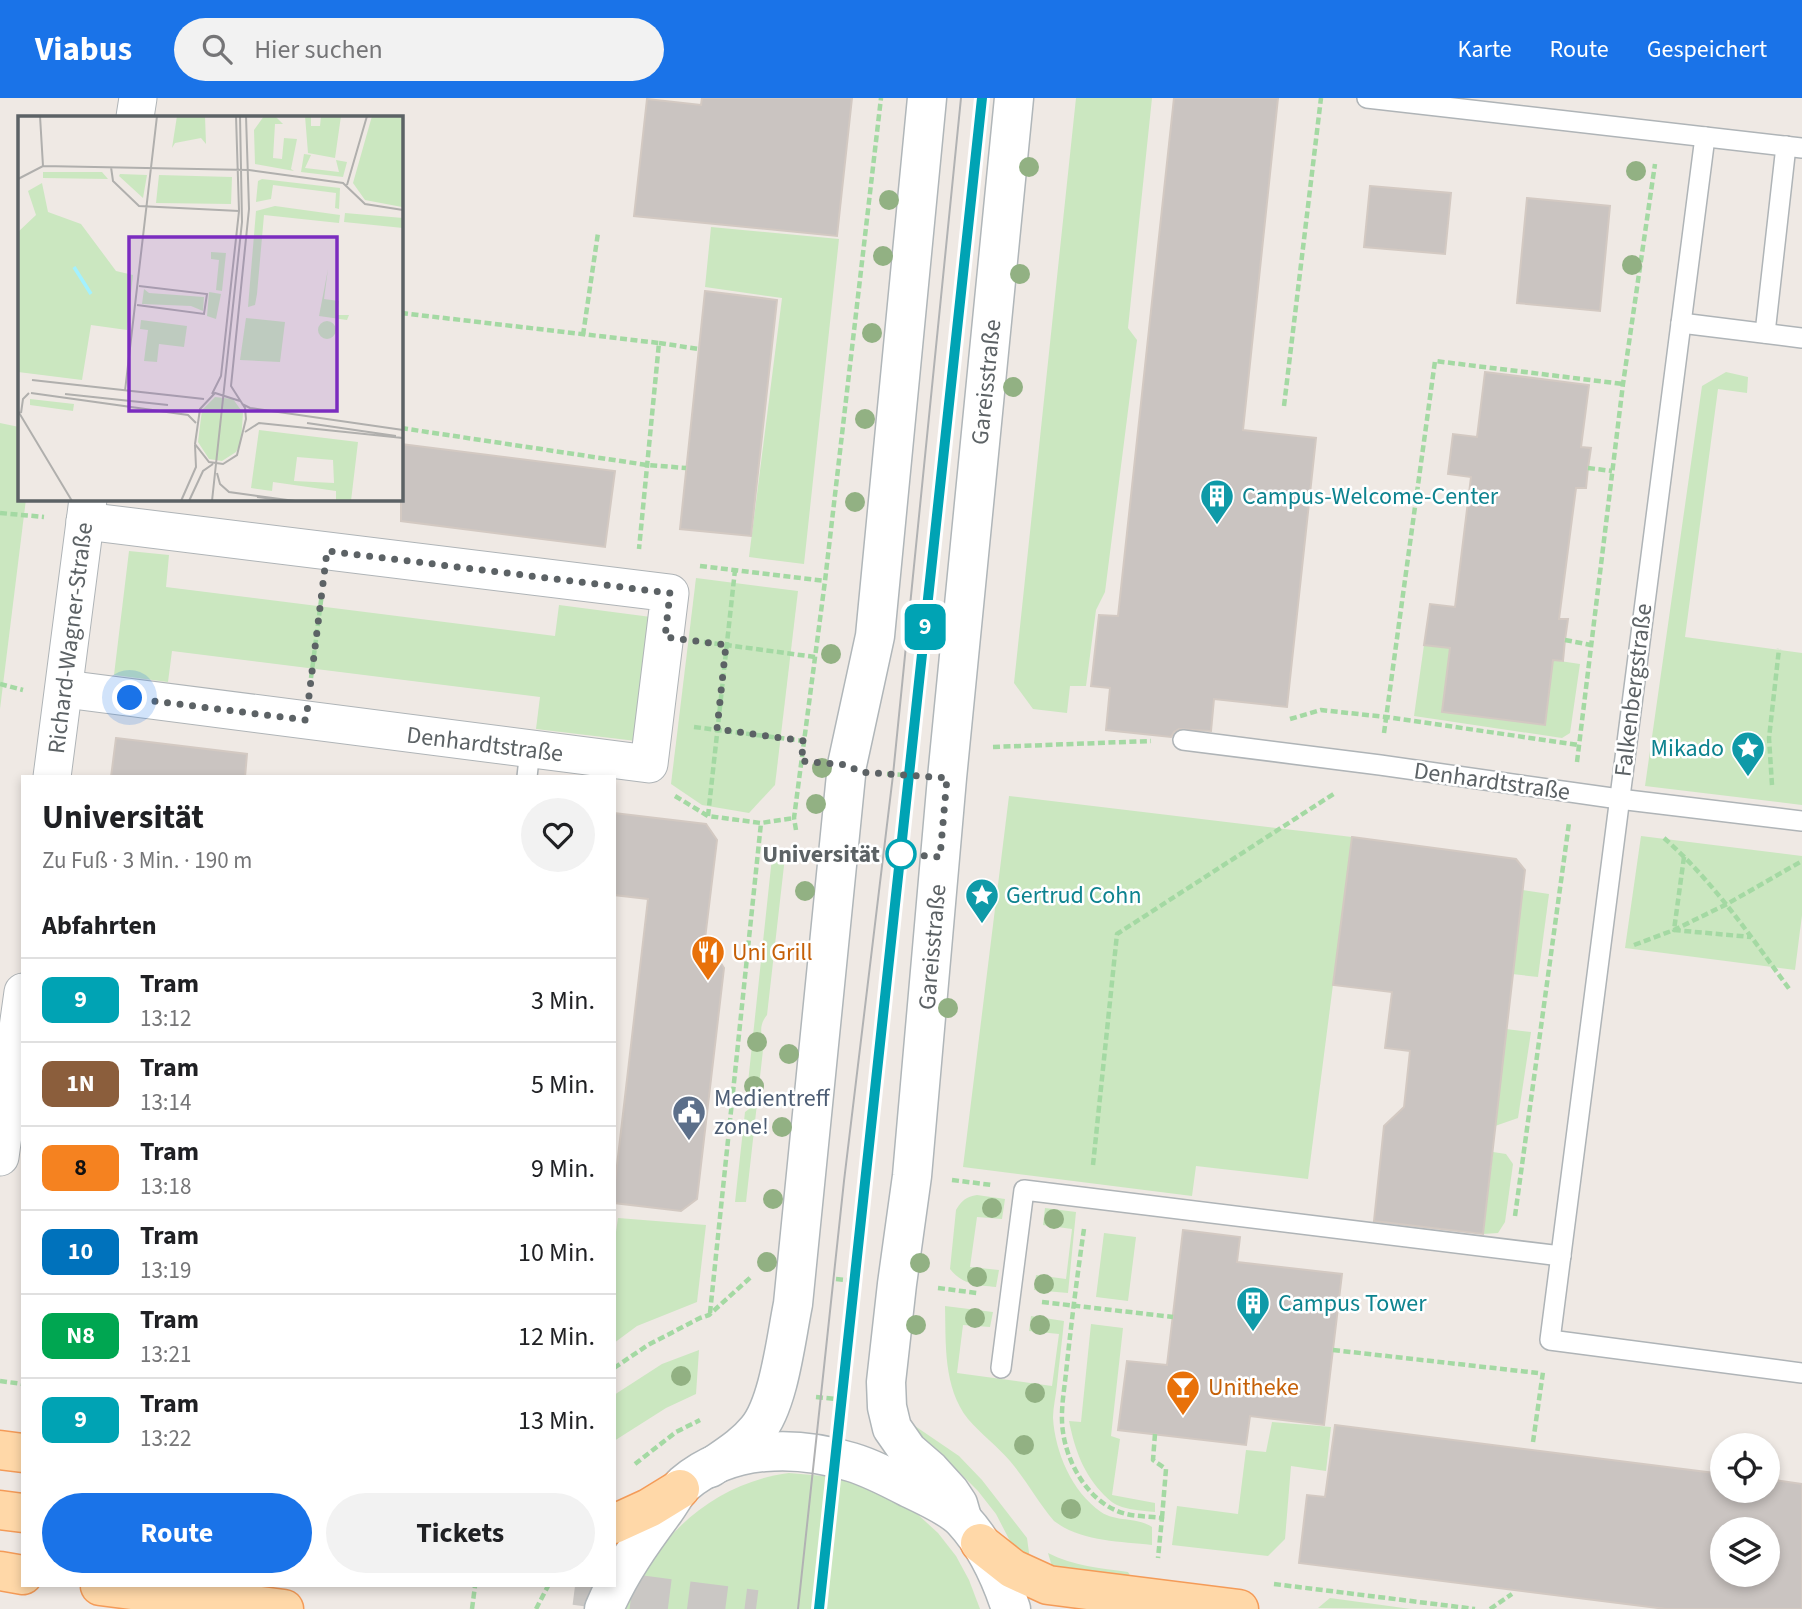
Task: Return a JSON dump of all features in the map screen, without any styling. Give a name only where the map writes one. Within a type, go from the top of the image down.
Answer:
[{"type":"main road","points":[[616,1583],[633,1554],[683,1485],[749,1439],[759,1428],[769,1411],[781,1367],[796,1276],[847,765],[874,636],[927,98]]},
{"type":"main road","name":"Gareisstraße","points":[[1011,1609],[1001,1582],[958,1504],[930,1470],[908,1451],[892,1428],[887,1407],[886,1381],[912,1175],[947,778],[1014,98]]},
{"type":"main road","points":[[0,1450],[21,1453]]},
{"type":"main road","points":[[710,1468],[743,1454],[759,1452],[795,1452],[835,1458],[863,1466],[924,1495],[971,1531],[1013,1569],[1048,1585],[1239,1609]]},
{"type":"main road","points":[[616,1523],[649,1508],[680,1489]]},
{"type":"main road","points":[[0,1510],[21,1513]]},
{"type":"main road","points":[[0,1572],[21,1575]]},
{"type":"main road","points":[[110,1587],[284,1609]]},
{"type":"main road","points":[[604,1609],[614,1587]]},
{"type":"street","points":[[135,116],[138,98]]},
{"type":"street","points":[[86,510],[327,551],[670,593],[649,764]]},
{"type":"street","name":"Richard-Wagner-Straße","points":[[52,775],[86,510]]},
{"type":"street","name":"Denhardtstraße","points":[[65,689],[306,720],[528,763],[649,764]]},
{"type":"street","points":[[0,1157],[21,1006]]},
{"type":"lane","points":[[1367,98],[1794,147],[1765,333]]},
{"type":"lane","name":"Falkenbergstraße","points":[[1550,1340],[1705,137]]},
{"type":"lane","points":[[1681,323],[1802,338]]},
{"type":"lane","name":"Denhardtstraße","points":[[1183,740],[1802,821]]},
{"type":"lane","points":[[1001,1368],[1024,1190],[1561,1256]]},
{"type":"lane","points":[[1550,1340],[1802,1373]]},
{"type":"lane","points":[[102,1587],[102,1609]]},
{"type":"path","points":[[649,764],[665,790],[708,816],[761,823],[794,818],[825,581],[881,98]]},
{"type":"path","points":[[1284,406],[1321,98]]},
{"type":"path","name":"Falkenbergstraße","points":[[1510,1249],[1573,793],[1623,384],[1660,132]]},
{"type":"path","points":[[583,335],[598,233]]},
{"type":"path","points":[[402,313],[699,349]]},
{"type":"path","points":[[635,588],[659,344]]},
{"type":"path","points":[[1162,1518],[1128,1514],[1106,1505],[1080,1478],[1070,1459],[1062,1416],[1071,1321],[1089,1198],[1116,934],[1380,765],[1434,360],[1623,384]]},
{"type":"path","points":[[402,428],[647,465],[687,468]]},
{"type":"path","points":[[1588,468],[1612,471]]},
{"type":"path","points":[[306,720],[327,551]]},
{"type":"path","points":[[670,593],[696,566],[825,581]]},
{"type":"path","points":[[708,816],[735,570]]},
{"type":"path","points":[[665,637],[815,656]]},
{"type":"path","points":[[1565,640],[1591,645]]},
{"type":"path","points":[[1774,817],[1769,738],[1779,649]]},
{"type":"path","name":"Denhardtstraße","points":[[1278,717],[1291,719],[1321,710],[1579,745]]},
{"type":"path","points":[[655,722],[804,741]]},
{"type":"path","points":[[993,747],[1183,740]]},
{"type":"path","points":[[801,761],[847,765],[860,772],[947,778]]},
{"type":"path","points":[[1619,799],[1684,856],[1727,904],[1790,990]]},
{"type":"path","points":[[709,1315],[761,823]]},
{"type":"path","points":[[1674,930],[1684,856]]},
{"type":"path","points":[[1600,959],[1674,930],[1802,862]]},
{"type":"path","points":[[1674,930],[1751,937]]},
{"type":"path","points":[[912,1175],[1024,1190]]},
{"type":"path","points":[[616,1367],[648,1345],[709,1315],[755,1273],[897,1284]]},
{"type":"path","points":[[1123,1311],[1173,1317]]},
{"type":"path","points":[[1533,1443],[1550,1340]]},
{"type":"path","points":[[1334,1350],[1543,1373]]},
{"type":"path","points":[[0,1381],[21,1384]]},
{"type":"path","points":[[811,1396],[848,1400]]},
{"type":"path","points":[[1154,1434],[1153,1460],[1166,1469],[1156,1569]]},
{"type":"path","points":[[472,1609],[475,1587]]},
{"type":"path","points":[[536,1609],[547,1587]]},
{"type":"path","points":[[1490,1609],[1512,1594]]},
{"type":"green space","points":[[1076,98],[1152,98],[1128,328],[1137,340],[1105,592],[1096,610],[1086,686],[1070,686],[1067,713],[1033,709],[1014,683]]},
{"type":"green space","points":[[711,227],[839,239],[804,564],[749,557],[782,298],[705,287]]},
{"type":"green space","points":[[1726,372],[1748,377],[1747,393],[1718,389],[1685,637],[1802,653],[1802,805],[1645,786],[1702,386]]},
{"type":"green space","points":[[0,423],[18,427],[18,500],[26,500],[0,709]]},
{"type":"green space","points":[[129,551],[169,555],[166,587],[555,636],[559,605],[651,617],[636,741],[536,729],[540,697],[172,651],[168,682],[114,675]]},
{"type":"green space","points":[[696,578],[798,591],[775,785],[749,813],[702,805],[671,784]]},
{"type":"green space","points":[[1424,645],[1450,648],[1442,712],[1544,725],[1553,660],[1580,664],[1570,733],[1562,738],[1414,716]]},
{"type":"green space","points":[[1009,796],[1352,837],[1308,1179],[1196,1166],[1192,1196],[963,1167]]},
{"type":"green space","points":[[1641,836],[1802,856],[1802,915],[1795,970],[1625,948]]},
{"type":"green space","points":[[773,848],[786,848],[767,1015],[761,1027],[764,1041],[746,1202],[735,1202],[745,1112],[749,1109],[750,1095],[747,1092]]},
{"type":"green space","points":[[1522,890],[1549,894],[1538,977],[1512,974]]},
{"type":"green space","points":[[1506,1029],[1531,1032],[1518,1118],[1495,1126]]},
{"type":"green space","points":[[1493,1152],[1506,1154],[1513,1164],[1505,1222],[1498,1233],[1483,1234]]},
{"type":"green space","points":[[977,1195],[1005,1199],[1002,1219],[977,1217],[970,1267],[999,1270],[996,1287],[965,1281],[950,1269],[956,1210],[965,1200]]},
{"type":"green space","points":[[1045,1208],[1076,1212],[1068,1293],[1034,1290],[1036,1275],[1066,1279],[1072,1229],[1043,1225]]},
{"type":"green space","points":[[618,1218],[706,1225],[697,1302],[637,1326],[616,1342]]},
{"type":"green space","points":[[1104,1233],[1136,1237],[1128,1301],[1096,1297]]},
{"type":"green space","points":[[945,1306],[993,1312],[990,1327],[963,1325],[957,1373],[1052,1386],[1059,1334],[1029,1331],[1031,1316],[1064,1321],[1053,1418],[1061,1457],[1082,1494],[1101,1512],[1152,1527],[1152,1545],[1089,1537],[1054,1521],[1010,1461],[968,1419],[960,1407],[950,1379]]},
{"type":"green space","points":[[1091,1324],[1123,1328],[1111,1436],[1120,1439],[1112,1495],[1155,1503],[1155,1512],[1126,1508],[1110,1500],[1085,1470],[1077,1451],[1069,1421],[1081,1422]]},
{"type":"green space","points":[[699,1350],[696,1394],[666,1408],[616,1440],[616,1394],[662,1364]]},
{"type":"green space","points":[[1272,1422],[1331,1427],[1326,1471],[1291,1466],[1285,1539],[1268,1556],[1172,1545],[1177,1506],[1238,1514],[1246,1450],[1266,1452]]},
{"type":"green space","points":[[912,1424],[959,1456],[982,1480],[1027,1538],[1030,1560],[1010,1541],[996,1514],[978,1491],[917,1436]]},
{"type":"green space","points":[[789,1473],[847,1478],[914,1511],[938,1533],[956,1556],[980,1609],[626,1609],[652,1559],[669,1537],[689,1518],[735,1488]]},
{"type":"green space","points":[[1048,1553],[1077,1564],[1128,1572],[1135,1584],[1053,1570]]},
{"type":"green space","points":[[1330,1598],[1411,1609],[1318,1608]]},
{"type":"building","points":[[702,98],[852,98],[837,236],[634,216],[647,99],[701,105]]},
{"type":"building","name":"Campus-Welcome-Center","points":[[1174,98],[1278,98],[1243,430],[1316,438],[1287,707],[1214,699],[1211,731],[1179,729],[1171,737],[1106,730],[1110,688],[1091,686],[1099,615],[1118,616]]},
{"type":"building","points":[[1370,186],[1451,193],[1445,254],[1364,247]]},
{"type":"building","points":[[1527,198],[1610,206],[1600,311],[1517,303]]},
{"type":"building","points":[[705,291],[777,300],[751,536],[680,529]]},
{"type":"building","points":[[1485,372],[1589,385],[1581,447],[1591,448],[1586,488],[1576,488],[1559,619],[1568,619],[1563,661],[1553,660],[1545,725],[1442,712],[1450,648],[1424,645],[1430,604],[1455,607],[1471,477],[1448,474],[1453,434],[1477,437]]},
{"type":"building","points":[[402,444],[615,471],[605,547],[401,521]]},
{"type":"building","points":[[116,738],[247,754],[245,775],[111,775]]},
{"type":"building","points":[[616,813],[706,824],[717,840],[705,939],[724,968],[697,1199],[681,1211],[616,1203],[616,1174],[648,899],[616,895]]},
{"type":"building","points":[[1352,837],[1516,859],[1525,870],[1483,1234],[1374,1221],[1384,1126],[1404,1107],[1410,1051],[1385,1048],[1392,992],[1333,985]]},
{"type":"building","name":"Campus Tower","points":[[1183,1230],[1240,1237],[1237,1262],[1342,1274],[1324,1425],[1250,1416],[1246,1445],[1118,1430],[1127,1361],[1167,1365]]},
{"type":"building","points":[[1335,1425],[1710,1472],[1710,1503],[1780,1503],[1780,1481],[1802,1484],[1802,1609],[1666,1609],[1299,1563],[1307,1495],[1325,1497]]},
{"type":"tunnel","points":[[583,1587],[756,1609]]},
{"type":"tram line","points":[[798,1609],[844,1181],[893,775],[961,98]]},
{"type":"tram line","points":[[819,1609],[982,98]]},
{"type":"tram line","name":"9","points":[[819,1609],[982,98]]},
{"type":"place","name":"Campus-Welcome-Center","points":[[1217,526]]},
{"type":"place","name":"Mikado","points":[[1748,778]]},
{"type":"place","name":"Universität","points":[[901,854]]},
{"type":"place","name":"Gertrud Cohn","points":[[982,925]]},
{"type":"place","name":"Uni Grill","points":[[708,982]]},
{"type":"place","name":"Medientreff zone!","points":[[689,1142]]},
{"type":"place","name":"Campus Tower","points":[[1253,1333]]},
{"type":"place","name":"Unitheke","points":[[1183,1417]]},
{"type":"route","points":[[130,698],[306,720],[327,551],[670,593],[665,637],[726,645],[717,729],[804,741],[801,761],[847,765],[860,772],[947,778],[940,857],[901,854]]}]
